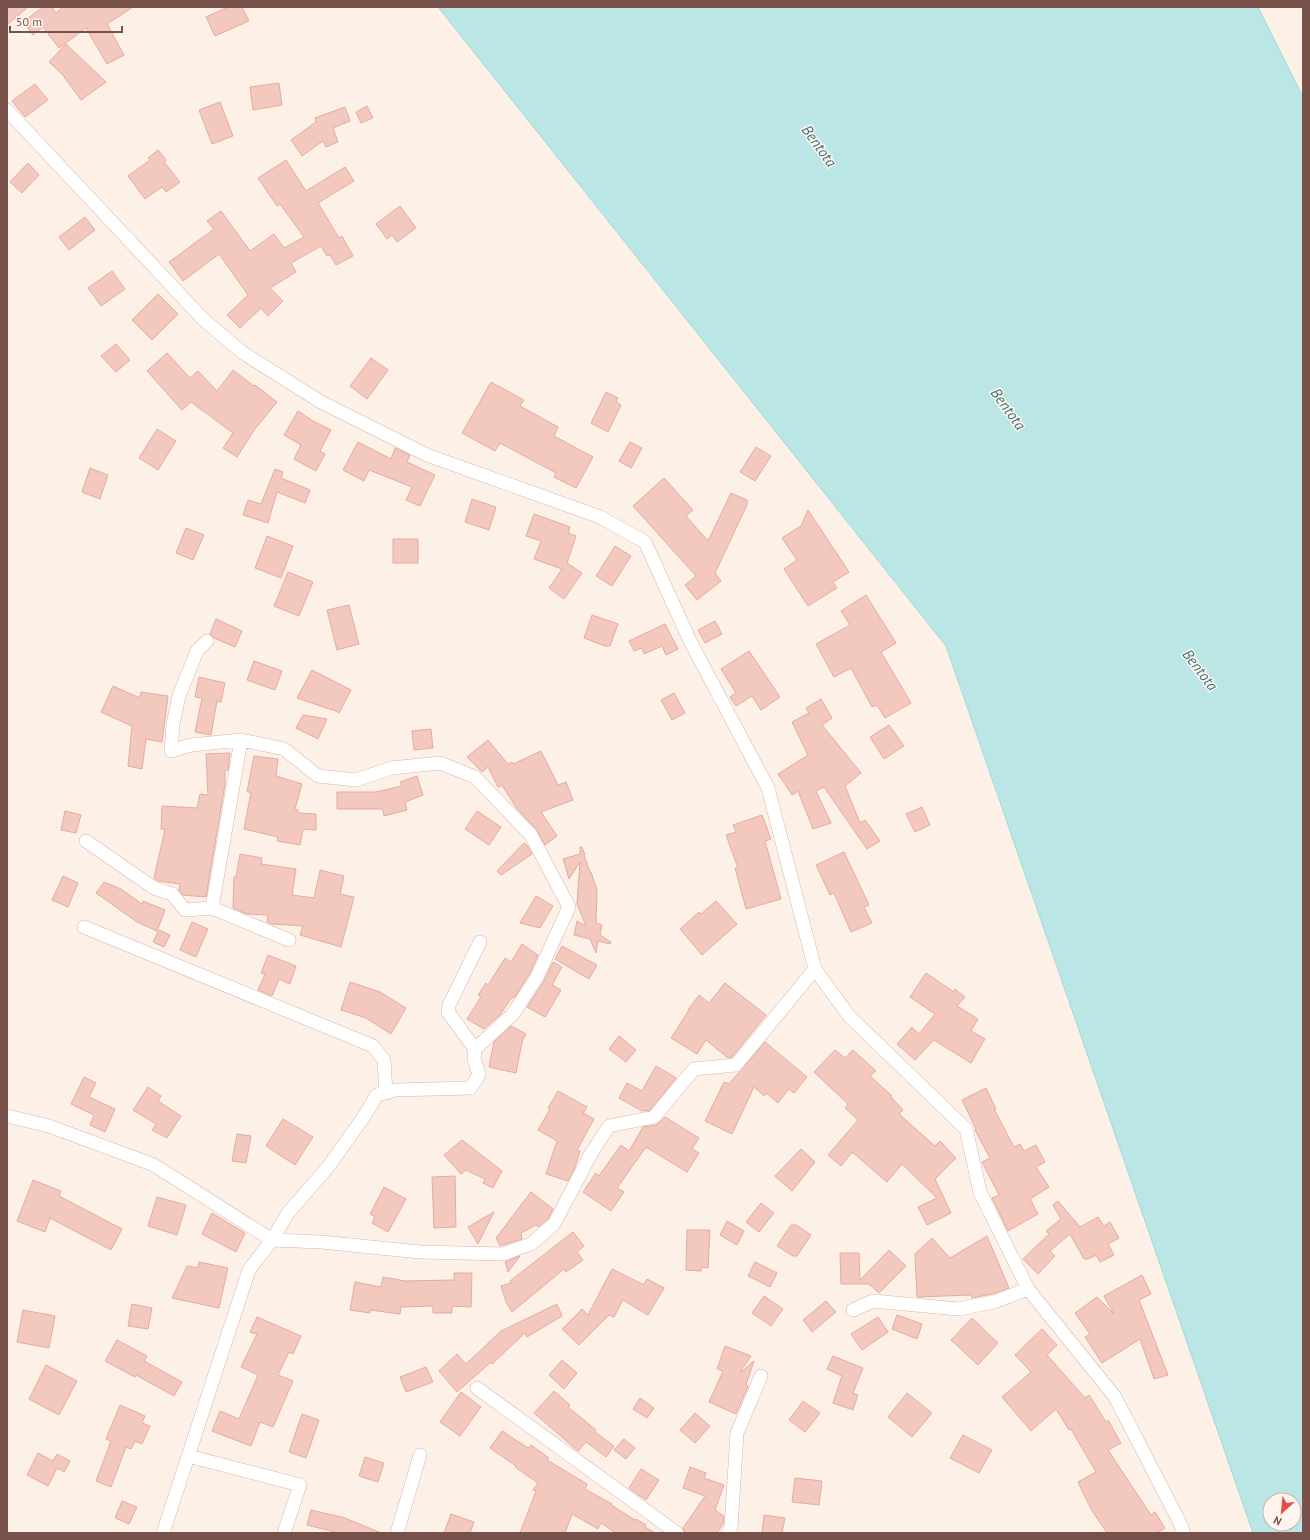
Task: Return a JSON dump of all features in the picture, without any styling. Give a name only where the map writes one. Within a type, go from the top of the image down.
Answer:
[{"type":"street","points":[[7,110],[203,319],[243,353],[321,402],[427,455],[600,517],[645,542],[690,641],[768,788],[815,969],[849,1016],[966,1129],[980,1192],[1028,1289],[1115,1397],[1184,1533]]},
{"type":"street","points":[[163,1533],[249,1270],[272,1240],[288,1213],[328,1167],[377,1096],[395,1090],[470,1088],[479,1074],[474,1059],[475,1049],[513,1014],[517,1008],[537,977],[569,907],[531,835],[475,777],[440,763],[391,768],[356,780],[318,776],[284,749],[241,740],[191,745],[171,751],[173,724],[179,696],[197,651],[207,641]]},
{"type":"street","points":[[212,908],[241,740]]},
{"type":"street","points":[[86,841],[154,888],[172,894],[186,910],[212,908],[289,940]]},
{"type":"street","points":[[84,927],[373,1046],[384,1060],[386,1093]]},
{"type":"street","points":[[475,1049],[448,1012],[449,1005],[480,942]]},
{"type":"street","points":[[7,1116],[49,1126],[154,1165],[272,1240],[322,1242],[420,1252],[503,1254],[531,1244],[554,1224],[592,1152],[609,1126],[654,1117],[694,1068],[736,1065],[815,969]]},
{"type":"street","points":[[853,1310],[873,1301],[958,1309],[994,1302],[1028,1289]]},
{"type":"street","points":[[728,1533],[731,1528],[737,1433],[761,1376]]},
{"type":"street","points":[[477,1388],[677,1533]]},
{"type":"street","points":[[397,1533],[420,1455]]},
{"type":"street","points":[[188,1456],[300,1485],[284,1533]]},
{"type":"water","name":"Bentota","points":[[438,7],[1258,7],[1303,97],[1303,1533],[1253,1533],[946,646]]},
{"type":"building","points":[[7,7],[28,7],[7,25]]},
{"type":"building","points":[[43,7],[52,7],[56,13],[63,7],[133,7],[107,24],[124,55],[107,64],[86,28],[59,48],[43,27],[33,35],[23,22]]},
{"type":"building","points":[[228,7],[242,7],[249,21],[215,36],[206,17]]},
{"type":"building","points":[[66,44],[106,82],[81,100],[62,74],[49,62]]},
{"type":"building","points":[[279,83],[282,105],[253,110],[250,87]]},
{"type":"building","points":[[35,84],[48,100],[25,117],[12,101]]},
{"type":"building","points":[[220,102],[233,136],[212,144],[199,110]]},
{"type":"building","points":[[367,106],[373,118],[361,123],[356,112]]},
{"type":"building","points":[[345,107],[350,121],[333,128],[338,142],[326,147],[323,141],[302,156],[291,140],[316,122],[315,118]]},
{"type":"building","points":[[158,150],[166,160],[164,162],[180,182],[166,192],[162,187],[145,199],[128,176],[150,160],[148,158]]},
{"type":"building","points":[[286,160],[306,191],[345,167],[354,181],[318,203],[339,238],[342,236],[353,256],[336,265],[330,255],[327,256],[321,246],[291,263],[296,272],[270,288],[283,301],[268,316],[261,308],[240,328],[227,315],[248,295],[219,254],[183,281],[169,262],[214,229],[207,221],[221,211],[250,251],[274,234],[284,248],[304,237],[280,204],[277,206],[258,178]]},
{"type":"building","points":[[28,163],[39,175],[22,193],[10,182]]},
{"type":"building","points":[[400,206],[416,228],[397,242],[392,235],[387,239],[376,224]]},
{"type":"building","points":[[85,217],[95,230],[69,250],[59,237]]},
{"type":"building","points":[[112,271],[125,289],[101,306],[88,288]]},
{"type":"building","points":[[158,294],[178,314],[152,340],[132,320]]},
{"type":"building","points":[[116,344],[130,360],[116,372],[101,356]]},
{"type":"building","points":[[167,353],[190,378],[198,371],[217,391],[233,370],[277,402],[255,429],[237,457],[223,448],[233,433],[191,402],[182,410],[147,371]]},
{"type":"building","points":[[371,358],[388,370],[367,399],[350,386]]},
{"type":"building","points":[[491,382],[524,400],[520,406],[558,427],[554,436],[593,457],[576,488],[554,477],[556,473],[500,443],[495,451],[462,433]]},
{"type":"building","points":[[606,392],[618,398],[616,402],[621,405],[608,432],[591,423]]},
{"type":"building","points":[[298,411],[331,430],[320,451],[325,454],[316,471],[294,459],[301,445],[284,435]]},
{"type":"building","points":[[157,429],[176,441],[158,470],[139,458]]},
{"type":"building","points":[[358,442],[391,459],[395,448],[410,455],[407,462],[435,475],[420,506],[406,500],[412,487],[369,470],[364,481],[343,470]]},
{"type":"building","points":[[630,442],[642,448],[631,468],[619,461]]},
{"type":"building","points":[[756,447],[771,456],[755,481],[740,472]]},
{"type":"building","points":[[90,468],[108,475],[100,499],[82,492]]},
{"type":"building","points":[[275,469],[283,472],[281,478],[310,490],[305,503],[277,492],[268,523],[243,515],[248,500],[261,504]]},
{"type":"building","points":[[664,478],[693,510],[686,516],[708,541],[731,493],[747,500],[747,505],[715,573],[721,581],[697,600],[685,585],[696,576],[633,506]]},
{"type":"building","points":[[472,499],[496,507],[489,530],[465,522]]},
{"type":"building","points":[[808,510],[849,572],[833,582],[837,588],[808,606],[784,569],[797,560],[782,538],[801,526]]},
{"type":"building","points":[[534,514],[570,527],[568,533],[576,536],[567,563],[582,573],[564,599],[549,588],[562,569],[534,559],[541,541],[526,536]]},
{"type":"building","points":[[186,528],[204,535],[193,560],[176,553]]},
{"type":"building","points":[[267,536],[293,546],[281,578],[255,568]]},
{"type":"building","points":[[393,539],[418,539],[418,563],[393,563]]},
{"type":"building","points":[[615,546],[631,556],[612,586],[596,576]]},
{"type":"building","points":[[288,572],[313,582],[299,616],[274,606]]},
{"type":"building","points":[[866,595],[896,643],[881,652],[911,703],[885,718],[877,705],[872,707],[851,668],[834,677],[816,644],[850,625],[841,611]]},
{"type":"building","points":[[349,605],[359,644],[337,650],[327,610]]},
{"type":"building","points":[[592,615],[618,624],[610,646],[605,646],[584,638]]},
{"type":"building","points":[[216,619],[242,631],[235,647],[214,638],[210,634]]},
{"type":"building","points":[[715,621],[722,634],[705,643],[698,630]]},
{"type":"building","points":[[665,624],[678,649],[666,655],[662,646],[644,654],[642,648],[634,651],[629,641]]},
{"type":"building","points":[[749,651],[780,697],[761,710],[752,696],[736,706],[730,697],[736,693],[721,669]]},
{"type":"building","points":[[254,661],[282,671],[275,690],[247,680]]},
{"type":"building","points":[[312,670],[351,690],[339,713],[332,709],[297,698]]},
{"type":"building","points":[[199,677],[225,683],[221,702],[217,701],[211,735],[195,732],[202,698],[195,697]]},
{"type":"building","points":[[113,686],[140,698],[141,692],[168,696],[162,742],[146,739],[142,769],[128,766],[132,726],[101,712]]},
{"type":"building","points":[[674,693],[685,713],[672,720],[661,700]]},
{"type":"building","points":[[821,699],[832,718],[822,725],[861,773],[845,786],[860,823],[865,820],[880,841],[867,849],[824,787],[816,791],[831,823],[813,829],[798,791],[792,795],[778,774],[808,755],[792,722],[809,713],[806,708]]},
{"type":"building","points":[[303,715],[327,719],[318,739],[296,728]]},
{"type":"building","points":[[889,725],[904,746],[884,759],[870,737]]},
{"type":"building","points":[[431,729],[433,748],[414,750],[412,731]]},
{"type":"building","points":[[488,740],[508,764],[512,762],[513,764],[541,751],[558,785],[566,782],[573,800],[541,812],[557,836],[545,845],[537,830],[517,809],[502,785],[498,787],[488,767],[482,772],[467,757]]},
{"type":"building","points":[[230,753],[228,770],[225,770],[225,784],[206,897],[183,895],[179,890],[180,884],[158,881],[154,878],[165,829],[161,829],[162,806],[197,808],[200,794],[208,795],[206,754]]},
{"type":"building","points":[[254,756],[278,759],[276,776],[302,784],[295,809],[298,810],[298,813],[316,814],[316,830],[303,829],[300,845],[277,841],[278,837],[244,829],[251,792],[247,792]]},
{"type":"building","points":[[417,776],[423,795],[405,802],[407,810],[384,816],[383,809],[337,809],[337,792],[376,792],[402,786],[400,782]]},
{"type":"building","points":[[922,807],[930,825],[915,832],[906,814]]},
{"type":"building","points":[[65,811],[81,815],[76,833],[61,830]]},
{"type":"building","points":[[477,811],[501,827],[489,845],[465,829]]},
{"type":"building","points":[[762,815],[771,839],[765,841],[781,899],[746,909],[735,868],[738,868],[726,835],[736,832],[733,825]]},
{"type":"building","points":[[524,843],[527,845],[532,854],[501,875],[497,871]]},
{"type":"building","points":[[580,847],[582,847],[585,853],[584,855],[597,890],[596,923],[602,925],[600,935],[611,942],[610,944],[598,941],[596,953],[590,939],[574,935],[577,921],[586,926],[577,904],[580,862],[569,879],[563,859],[580,854]]},
{"type":"building","points":[[844,852],[869,905],[864,907],[872,923],[851,932],[834,893],[830,895],[816,865]]},
{"type":"building","points":[[240,854],[262,858],[261,864],[296,869],[292,895],[314,898],[320,870],[344,876],[340,894],[354,897],[341,947],[300,935],[303,926],[272,924],[267,922],[268,915],[246,914],[233,908],[234,877],[236,877]]},
{"type":"building","points":[[63,876],[78,883],[68,907],[52,900]]},
{"type":"building","points":[[104,882],[121,889],[142,904],[143,901],[165,910],[157,931],[137,922],[96,893]]},
{"type":"building","points":[[536,896],[553,906],[540,928],[520,923]]},
{"type":"building","points":[[716,901],[737,924],[702,955],[680,929],[699,912],[701,914]]},
{"type":"building","points":[[192,922],[208,929],[196,957],[180,950]]},
{"type":"building","points":[[159,930],[170,935],[164,947],[153,942]]},
{"type":"building","points":[[522,944],[538,955],[530,973],[514,998],[512,997],[500,1015],[484,1029],[467,1019],[481,997],[478,995],[486,983],[488,985],[505,958],[511,962]]},
{"type":"building","points":[[562,946],[597,965],[589,979],[555,959]]},
{"type":"building","points":[[268,955],[296,966],[290,984],[279,979],[272,996],[258,990],[265,974],[261,973]]},
{"type":"building","points":[[553,962],[562,967],[552,985],[561,990],[545,1017],[527,1007],[544,981]]},
{"type":"building","points":[[926,973],[954,992],[955,989],[965,997],[957,1006],[978,1019],[971,1031],[985,1039],[971,1063],[934,1040],[915,1060],[897,1044],[912,1027],[919,1034],[935,1014],[910,997]]},
{"type":"building","points":[[350,982],[380,992],[406,1008],[391,1034],[366,1018],[341,1010]]},
{"type":"building","points":[[725,983],[766,1015],[732,1057],[728,1058],[706,1040],[697,1054],[671,1038],[699,995],[709,1003]]},
{"type":"building","points":[[511,1026],[526,1034],[522,1042],[516,1073],[489,1067],[494,1042]]},
{"type":"building","points":[[619,1036],[636,1050],[626,1062],[609,1049]]},
{"type":"building","points":[[765,1042],[807,1077],[794,1093],[789,1089],[778,1103],[766,1093],[764,1096],[754,1087],[732,1134],[705,1121],[724,1082],[729,1084]]},
{"type":"building","points":[[835,1050],[845,1058],[853,1050],[876,1071],[870,1076],[892,1096],[891,1097],[903,1110],[899,1114],[935,1146],[940,1141],[956,1158],[935,1179],[951,1213],[927,1225],[918,1207],[937,1198],[902,1164],[887,1182],[852,1152],[841,1166],[828,1155],[858,1120],[845,1108],[848,1104],[814,1072]]},
{"type":"building","points":[[656,1066],[676,1078],[650,1110],[642,1111],[619,1098],[627,1083],[642,1091]]},
{"type":"building","points":[[84,1077],[96,1083],[89,1097],[115,1109],[105,1132],[90,1125],[94,1115],[71,1104]]},
{"type":"building","points":[[148,1087],[161,1096],[158,1101],[181,1116],[167,1138],[152,1130],[156,1124],[133,1110]]},
{"type":"building","points":[[986,1088],[996,1109],[994,1109],[1014,1147],[1020,1144],[1024,1151],[1036,1145],[1045,1162],[1036,1167],[1049,1187],[1030,1199],[1038,1214],[1008,1231],[992,1198],[999,1195],[982,1162],[990,1158],[975,1130],[976,1129],[962,1100]]},
{"type":"building","points":[[558,1091],[587,1107],[583,1113],[594,1119],[577,1150],[580,1151],[575,1167],[568,1181],[546,1174],[557,1141],[538,1130]]},
{"type":"building","points":[[665,1117],[699,1138],[692,1149],[699,1153],[687,1172],[646,1147],[617,1188],[624,1192],[611,1211],[583,1192],[596,1173],[599,1176],[621,1145],[629,1151],[643,1127],[656,1125]]},
{"type":"building","points":[[283,1119],[313,1137],[295,1165],[266,1146]]},
{"type":"building","points":[[237,1134],[251,1136],[246,1163],[232,1161]]},
{"type":"building","points":[[462,1140],[502,1171],[493,1188],[483,1183],[485,1179],[466,1170],[461,1174],[444,1155]]},
{"type":"building","points":[[801,1149],[815,1162],[792,1191],[775,1176]]},
{"type":"building","points":[[455,1176],[456,1227],[434,1228],[432,1177]]},
{"type":"building","points":[[33,1180],[61,1191],[59,1196],[122,1229],[111,1250],[50,1218],[45,1232],[17,1221]]},
{"type":"building","points":[[384,1187],[406,1199],[388,1232],[372,1223],[375,1217],[370,1214]]},
{"type":"building","points":[[531,1192],[553,1209],[548,1219],[538,1227],[536,1225],[521,1233],[522,1239],[500,1246],[496,1238]]},
{"type":"building","points":[[157,1197],[186,1205],[177,1235],[148,1226]]},
{"type":"building","points":[[1058,1201],[1080,1227],[1098,1217],[1104,1226],[1110,1222],[1119,1238],[1108,1244],[1114,1255],[1100,1262],[1096,1255],[1088,1259],[1084,1259],[1070,1234],[1050,1251],[1055,1256],[1038,1274],[1023,1259],[1049,1234],[1046,1231],[1061,1219],[1053,1205]]},
{"type":"building","points":[[761,1203],[774,1213],[759,1232],[746,1222]]},
{"type":"building","points":[[494,1212],[478,1244],[468,1227]]},
{"type":"building","points":[[212,1213],[245,1233],[236,1252],[202,1234]]},
{"type":"building","points":[[727,1221],[744,1231],[737,1245],[720,1235]]},
{"type":"building","points":[[791,1225],[796,1225],[811,1235],[797,1256],[793,1256],[777,1246]]},
{"type":"building","points":[[687,1230],[710,1230],[708,1268],[701,1267],[701,1271],[686,1270]]},
{"type":"building","points":[[573,1232],[584,1246],[577,1252],[583,1260],[566,1272],[564,1269],[512,1312],[506,1302],[501,1286],[511,1283],[510,1281]]},
{"type":"building","points":[[987,1236],[1009,1288],[992,1294],[972,1298],[971,1295],[917,1297],[915,1254],[932,1238],[950,1258]]},
{"type":"building","points":[[889,1250],[906,1266],[879,1293],[869,1284],[841,1284],[840,1253],[859,1253],[860,1280]]},
{"type":"building","points":[[520,1256],[508,1272],[505,1262]]},
{"type":"building","points":[[199,1262],[228,1268],[219,1308],[172,1298],[187,1266],[198,1268]]},
{"type":"building","points":[[755,1262],[777,1273],[770,1287],[748,1276]]},
{"type":"building","points":[[612,1269],[644,1285],[647,1279],[664,1288],[648,1315],[623,1300],[614,1317],[609,1315],[579,1345],[562,1329],[582,1309],[588,1315]]},
{"type":"building","points":[[454,1273],[472,1273],[471,1307],[452,1306],[452,1313],[433,1313],[433,1306],[401,1307],[400,1314],[370,1310],[370,1313],[350,1310],[355,1282],[381,1287],[383,1277],[405,1281],[454,1280]]},
{"type":"building","points":[[1142,1275],[1151,1294],[1139,1300],[1168,1375],[1154,1379],[1140,1339],[1102,1363],[1085,1337],[1090,1334],[1075,1313],[1097,1297],[1114,1314],[1104,1296]]},
{"type":"building","points":[[764,1296],[783,1309],[771,1326],[752,1313]]},
{"type":"building","points":[[826,1301],[836,1312],[812,1332],[803,1320]]},
{"type":"building","points":[[132,1304],[152,1308],[148,1329],[128,1326]]},
{"type":"building","points":[[557,1304],[562,1316],[527,1337],[525,1333],[492,1364],[491,1362],[457,1392],[439,1371],[457,1354],[466,1364],[501,1331]]},
{"type":"building","points":[[23,1310],[55,1316],[49,1348],[17,1342]]},
{"type":"building","points":[[897,1315],[922,1324],[917,1339],[892,1329]]},
{"type":"building","points":[[257,1317],[301,1336],[293,1354],[289,1352],[278,1375],[293,1381],[273,1427],[260,1422],[251,1446],[212,1431],[220,1411],[239,1419],[258,1375],[241,1367],[257,1334],[250,1332]]},
{"type":"building","points":[[878,1317],[888,1332],[862,1350],[851,1334]]},
{"type":"building","points":[[972,1318],[998,1343],[978,1365],[951,1340]]},
{"type":"building","points":[[1042,1329],[1057,1345],[1047,1355],[1085,1398],[1089,1395],[1106,1422],[1108,1420],[1121,1443],[1108,1450],[1151,1515],[1155,1512],[1165,1528],[1157,1533],[1107,1533],[1091,1509],[1078,1482],[1096,1472],[1071,1429],[1069,1430],[1056,1409],[1031,1431],[1002,1397],[1031,1372],[1015,1355]]},
{"type":"building","points":[[117,1340],[147,1356],[144,1361],[182,1382],[174,1396],[136,1375],[135,1377],[105,1361]]},
{"type":"building","points":[[725,1346],[751,1356],[740,1372],[754,1361],[746,1385],[748,1386],[736,1414],[709,1402],[723,1371],[717,1369]]},
{"type":"building","points":[[833,1356],[863,1368],[853,1393],[858,1395],[853,1410],[833,1403],[842,1376],[827,1369]]},
{"type":"building","points":[[562,1360],[577,1373],[564,1389],[549,1375]]},
{"type":"building","points":[[46,1365],[77,1381],[59,1415],[29,1399]]},
{"type":"building","points":[[426,1367],[433,1382],[406,1392],[400,1377]]},
{"type":"building","points":[[554,1391],[570,1405],[568,1407],[596,1430],[595,1432],[614,1446],[606,1457],[586,1442],[578,1451],[534,1413]]},
{"type":"building","points":[[461,1392],[481,1407],[460,1436],[440,1422]]},
{"type":"building","points":[[907,1393],[932,1413],[912,1437],[888,1417]]},
{"type":"building","points":[[640,1398],[654,1408],[647,1418],[633,1409]]},
{"type":"building","points":[[803,1401],[820,1413],[805,1432],[789,1420]]},
{"type":"building","points":[[120,1405],[145,1416],[142,1423],[150,1426],[142,1444],[135,1441],[131,1449],[126,1447],[111,1487],[96,1481],[111,1441],[106,1439]]},
{"type":"building","points":[[695,1413],[710,1426],[695,1443],[680,1430]]},
{"type":"building","points":[[302,1414],[319,1420],[306,1458],[289,1452]]},
{"type":"building","points":[[502,1431],[528,1448],[531,1445],[549,1458],[547,1460],[587,1484],[585,1489],[612,1504],[611,1505],[635,1520],[636,1519],[646,1525],[645,1527],[655,1533],[616,1533],[601,1523],[598,1529],[572,1514],[565,1533],[520,1533],[536,1491],[533,1490],[538,1483],[490,1448]]},
{"type":"building","points":[[963,1435],[992,1450],[979,1473],[950,1458]]},
{"type":"building","points":[[624,1439],[635,1448],[626,1459],[614,1450]]},
{"type":"building","points":[[38,1453],[53,1461],[57,1454],[70,1461],[64,1472],[57,1468],[48,1486],[27,1475]]},
{"type":"building","points":[[365,1457],[384,1463],[378,1482],[359,1476]]},
{"type":"building","points":[[690,1467],[706,1473],[704,1478],[724,1485],[715,1510],[724,1516],[723,1524],[717,1533],[685,1533],[683,1528],[705,1496],[683,1488]]},
{"type":"building","points":[[641,1469],[659,1480],[646,1500],[629,1488]]},
{"type":"building","points":[[795,1478],[822,1481],[819,1505],[792,1502]]},
{"type":"building","points":[[122,1501],[137,1507],[129,1524],[115,1518]]},
{"type":"building","points":[[311,1510],[345,1518],[381,1533],[339,1533],[307,1525]]},
{"type":"building","points":[[451,1514],[474,1522],[470,1533],[444,1533]]},
{"type":"building","points":[[764,1515],[785,1518],[782,1533],[762,1533]]}]
